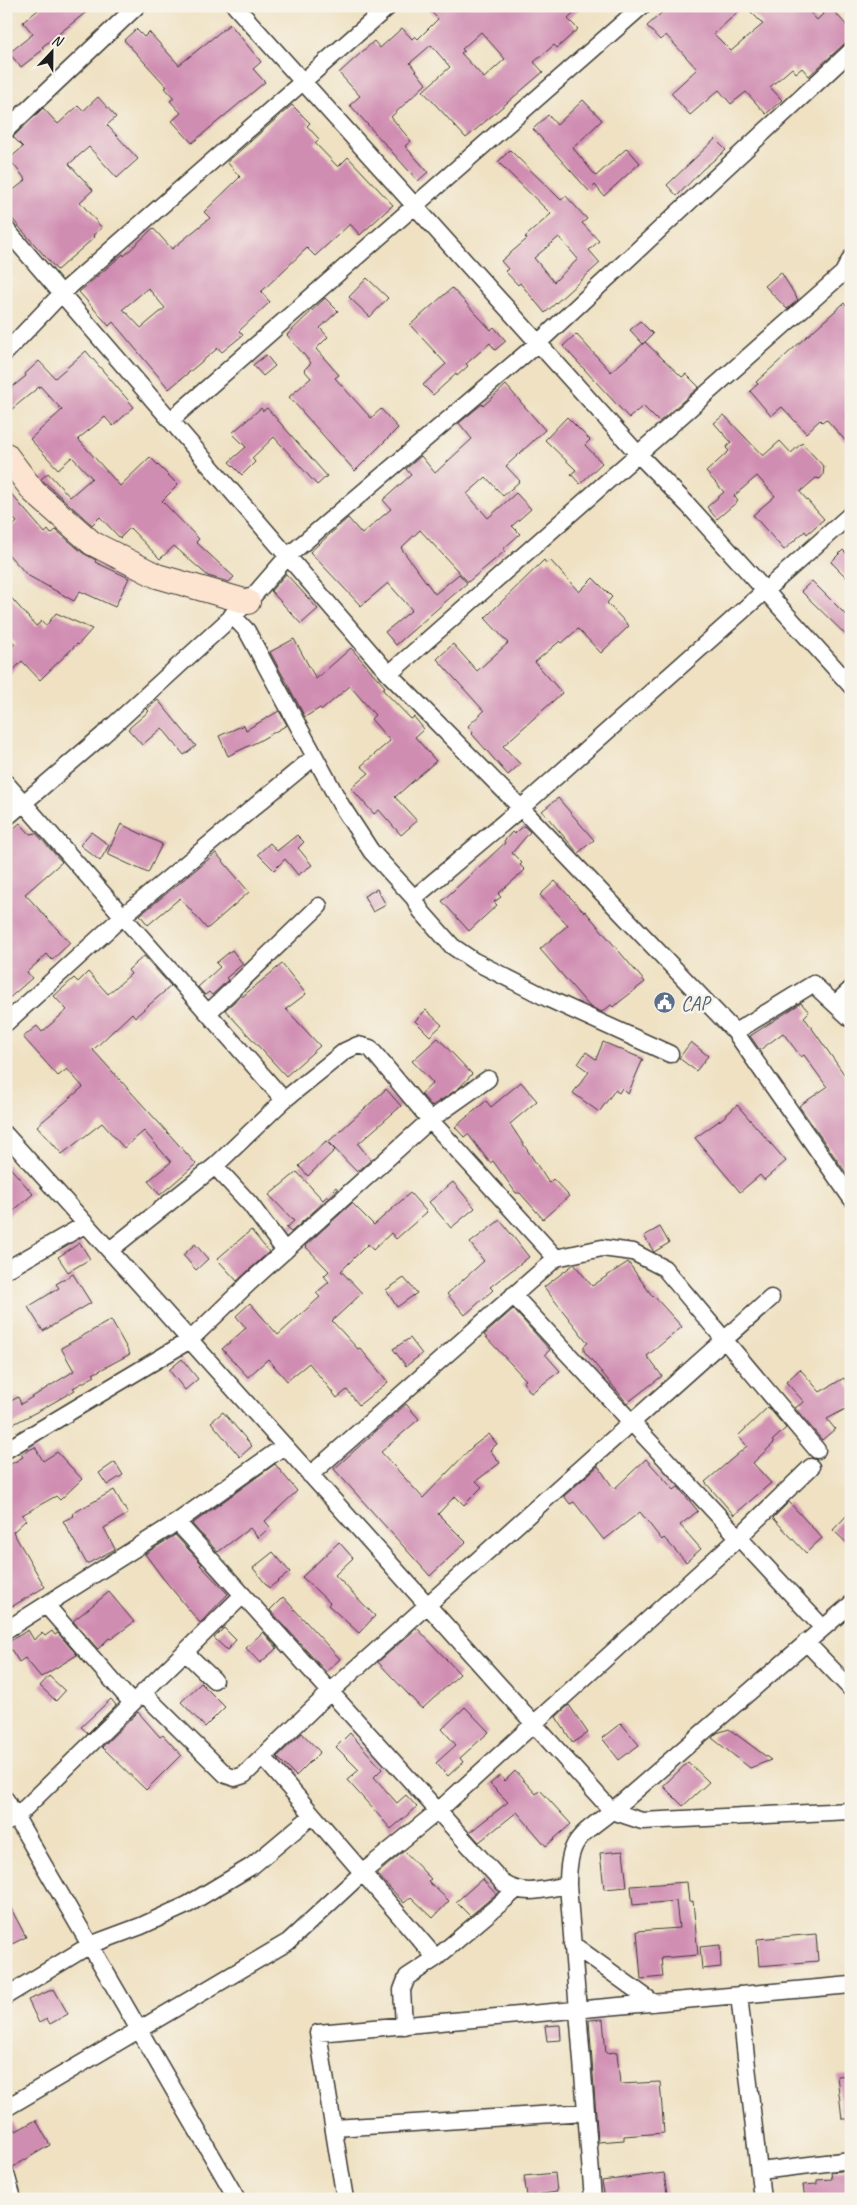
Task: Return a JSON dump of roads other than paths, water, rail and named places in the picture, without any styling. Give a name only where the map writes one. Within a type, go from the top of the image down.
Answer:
[{"type":"street","points":[[6,130],[137,6]]},
{"type":"street","points":[[235,6],[638,454],[766,590],[851,686]]},
{"type":"street","points":[[6,352],[62,293],[390,6]]},
{"type":"street","points":[[171,420],[642,6]]},
{"type":"street","points":[[6,818],[102,735],[240,609],[288,556],[538,343],[851,51]]},
{"type":"street","points":[[6,229],[389,674],[521,808],[735,1032],[851,1198]]},
{"type":"street","points":[[389,674],[843,273],[851,258]]},
{"type":"street","points":[[6,455],[34,492],[92,543],[157,576],[240,609]]},
{"type":"street","points":[[414,898],[521,808],[851,514]]},
{"type":"street","points":[[240,609],[247,631],[341,805],[371,850],[414,898],[441,935],[462,954],[550,999],[670,1054]]},
{"type":"street","points":[[6,1023],[123,916],[314,757]]},
{"type":"street","points":[[6,783],[284,1100]]},
{"type":"street","points":[[208,1013],[320,906]]},
{"type":"street","points":[[735,1032],[809,985],[817,986],[851,1019]]},
{"type":"street","points":[[834,1004],[851,989]]},
{"type":"street","points":[[110,1250],[215,1166],[284,1100],[346,1051],[358,1045],[370,1048],[430,1120],[556,1258]]},
{"type":"street","points":[[6,1450],[190,1340],[430,1120],[488,1079]]},
{"type":"street","points":[[6,1134],[612,1811],[642,1821],[851,1811]]},
{"type":"street","points":[[215,1166],[250,1204],[285,1251]]},
{"type":"street","points":[[6,1270],[86,1224]]},
{"type":"street","points":[[310,1475],[556,1258],[602,1248],[633,1252],[664,1268],[726,1339],[817,1450]]},
{"type":"street","points":[[513,1295],[823,1628]]},
{"type":"street","points":[[46,1605],[137,1698],[226,1775],[235,1778],[244,1775],[330,1692],[771,1298]]},
{"type":"street","points":[[6,1630],[177,1522],[284,1446]]},
{"type":"street","points":[[6,2108],[140,2031],[288,1942],[362,1873],[438,1811],[739,1537],[811,1467]]},
{"type":"street","points":[[177,1522],[504,1883],[515,1891],[531,1892],[568,1885]]},
{"type":"street","points":[[11,1820],[243,1595]]},
{"type":"street","points":[[593,2199],[568,1885],[568,1859],[574,1845],[583,1833],[612,1811],[851,1604]]},
{"type":"street","points":[[806,1642],[851,1689]]},
{"type":"street","points":[[185,1652],[214,1680]]},
{"type":"street","points":[[263,1757],[436,1958]]},
{"type":"street","points":[[6,1800],[11,1820],[90,1945],[237,2199]]},
{"type":"street","points":[[6,1996],[90,1945],[187,1906],[252,1866],[313,1816]]},
{"type":"street","points":[[404,2026],[402,1990],[407,1977],[436,1958],[515,1891]]},
{"type":"street","points":[[572,1944],[654,2003]]},
{"type":"street","points":[[345,2199],[318,2033],[851,1985]]},
{"type":"street","points":[[739,1995],[762,2199]]},
{"type":"street","points":[[334,2128],[586,2112]]},
{"type":"street","points":[[760,2171],[851,2160]]},
{"type":"street","points":[[6,2174],[13,2199]]},
{"type":"place","name":"CAP","points":[[665,1003]]}]
